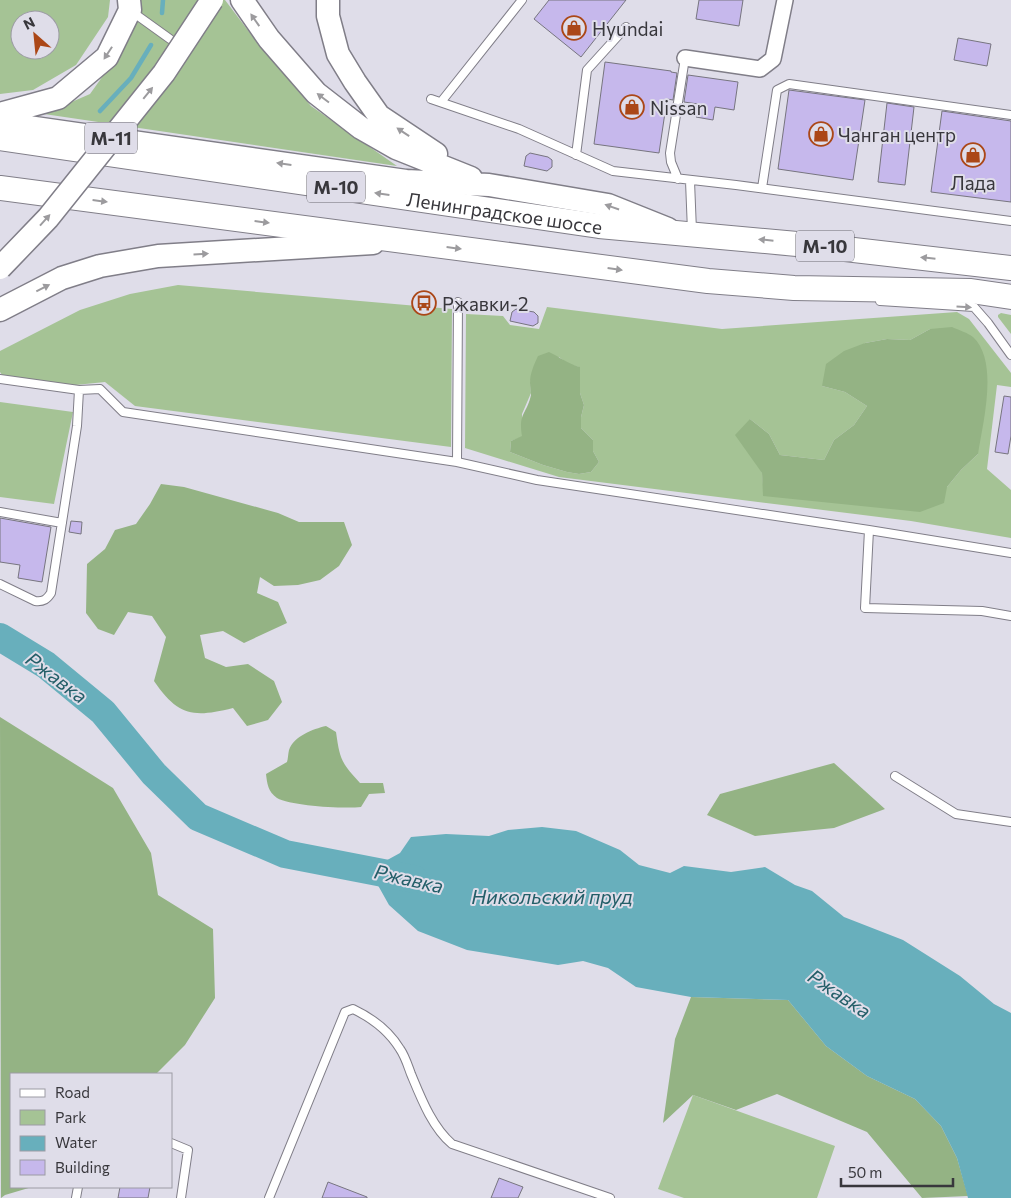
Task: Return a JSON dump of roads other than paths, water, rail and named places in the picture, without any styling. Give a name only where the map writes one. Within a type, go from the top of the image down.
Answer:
[{"type":"highway","name":"Ленинградское шоссе","points":[[0,138],[599,226],[682,232],[839,248],[1011,268]]},
{"type":"highway","name":"М-10","points":[[0,188],[708,281],[794,288],[971,291],[1011,297]]},
{"type":"main road","name":"М-11","points":[[0,268],[48,218],[164,73],[212,0]]},
{"type":"main road","points":[[242,0],[269,39],[316,93],[361,128],[396,148],[489,185]]},
{"type":"main road","points":[[328,0],[328,16],[338,54],[379,116],[428,150],[489,185]]},
{"type":"main road","points":[[0,114],[58,98],[107,57],[129,5]]},
{"type":"main road","name":"М-10","points":[[0,123],[406,181],[489,185],[608,204],[682,232]]},
{"type":"main road","points":[[0,310],[62,278],[100,266],[148,258],[406,241]]},
{"type":"street","points":[[685,58],[760,69],[772,59],[785,0]]},
{"type":"lane","points":[[441,102],[522,0]]},
{"type":"lane","points":[[129,5],[170,39]]},
{"type":"lane","points":[[576,155],[587,70],[626,27]]},
{"type":"lane","points":[[678,179],[671,162],[670,153],[685,58]]},
{"type":"lane","points":[[762,188],[777,90],[789,84],[1011,115]]},
{"type":"lane","points":[[431,99],[519,129],[613,171],[762,188],[1011,221]]},
{"type":"lane","points":[[682,232],[690,180]]},
{"type":"lane","points":[[794,288],[852,297]]},
{"type":"lane","points":[[871,300],[974,308],[988,323],[1011,355]]},
{"type":"lane","points":[[457,462],[458,302]]},
{"type":"lane","points":[[0,379],[79,390],[100,389],[123,412],[457,462],[537,480],[1011,553]]},
{"type":"lane","points":[[0,584],[35,601],[42,602],[47,599],[51,592],[77,426],[79,390]]},
{"type":"lane","points":[[0,512],[62,523]]},
{"type":"lane","points":[[869,530],[865,608],[982,611],[1011,616]]},
{"type":"lane","points":[[895,776],[956,814],[1011,822]]},
{"type":"lane","points":[[268,1198],[345,1012],[353,1010],[370,1018],[402,1050],[421,1099],[443,1136],[452,1144],[610,1198]]},
{"type":"lane","points":[[172,1143],[188,1150],[182,1198]]},
{"type":"water","name":"Никольский пруд","points":[[542,827],[576,831],[620,850],[639,865],[670,873],[684,866],[731,872],[765,867],[795,885],[812,891],[844,917],[903,940],[960,976],[994,1004],[1011,1013],[1011,1198],[968,1198],[957,1158],[941,1126],[915,1099],[867,1076],[826,1046],[788,1000],[691,997],[636,987],[608,968],[583,961],[558,965],[467,950],[418,931],[389,905],[375,880],[380,864],[400,853],[411,837],[446,834],[489,836],[508,830]]},
{"type":"waterway","points":[[162,13],[163,0]]},
{"type":"waterway","points":[[100,111],[131,78],[151,45]]},
{"type":"waterway","name":"Ржавка","points":[[0,637],[46,665],[103,712],[154,774],[198,817],[285,854],[414,879]]},
{"type":"place","name":"Hyundai","points":[[574,28]]},
{"type":"place","name":"Nissan","points":[[632,107]]},
{"type":"place","name":"Чанган центр","points":[[821,134]]},
{"type":"place","name":"Лада","points":[[973,155]]},
{"type":"place","name":"Ржавки-2","points":[[424,303]]}]
